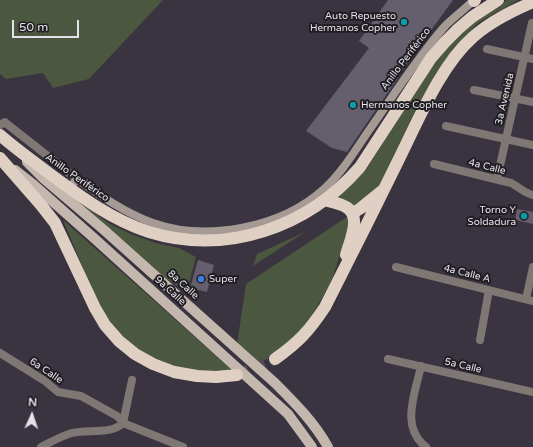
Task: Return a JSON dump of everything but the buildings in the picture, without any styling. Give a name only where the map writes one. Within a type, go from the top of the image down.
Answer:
[{"type":"highway","name":"Anillo Periférico","points":[[0,135],[14,148],[94,206],[147,231],[172,237],[196,240],[225,239],[263,232],[292,220],[325,200],[338,190],[360,167],[431,58],[445,42],[472,17],[498,0]]},
{"type":"highway","points":[[275,359],[295,345],[311,328],[325,307],[437,85],[452,61],[473,37],[493,22],[516,9],[533,2]]},
{"type":"highway","points":[[2,160],[55,223],[95,308],[105,325],[119,341],[135,354],[153,364],[174,372],[197,376],[216,377],[237,375]]},
{"type":"highway","points":[[353,213],[385,188]]},
{"type":"highway","points":[[325,200],[344,206],[353,213],[355,221],[339,280]]},
{"type":"main road","name":"8a Calle","points":[[14,148],[44,179],[104,230],[275,382],[300,408],[318,430],[328,447]]},
{"type":"main road","name":"9a Calle","points":[[2,160],[34,185],[90,234],[288,414],[312,447]]},
{"type":"street","name":"Anillo Periférico","points":[[0,124],[4,122],[7,124],[77,179],[119,207],[151,222],[182,230],[206,231],[236,228],[267,221],[293,210],[313,198],[329,183],[346,163],[428,46],[459,13],[474,0]]},
{"type":"street","name":"3a Avenida","points":[[497,180],[532,23]]},
{"type":"street","points":[[487,50],[533,60]]},
{"type":"street","points":[[474,90],[533,102]]},
{"type":"street","points":[[446,126],[533,145]]},
{"type":"street","name":"4a Calle","points":[[434,164],[512,183],[526,194],[533,195]]},
{"type":"street","points":[[69,188],[77,179]]},
{"type":"street","name":"4a Calle A","points":[[396,267],[529,300]]},
{"type":"street","points":[[529,300],[533,267]]},
{"type":"street","points":[[480,340],[489,290]]},
{"type":"street","name":"6a Calle","points":[[0,353],[45,381],[58,392],[85,398],[117,416],[123,423],[183,447]]},
{"type":"street","name":"5a Calle","points":[[388,359],[533,392]]},
{"type":"street","points":[[421,366],[411,408],[410,420],[414,434],[426,447]]},
{"type":"street","points":[[41,447],[71,433],[85,430],[116,429],[123,423],[132,380]]},
{"type":"green space","points":[[0,0],[163,0],[89,79],[53,88],[43,73],[6,79],[0,74]]},
{"type":"green space","points":[[507,0],[518,0],[478,23],[452,51],[381,185],[357,206],[337,197],[367,168],[427,73],[447,47],[475,19]]},
{"type":"green space","points":[[73,198],[110,224],[133,235],[156,243],[179,248],[196,257],[187,290],[179,287],[155,272]]},
{"type":"green space","points":[[347,217],[351,220],[332,280],[306,327],[278,354],[258,363],[237,344],[246,284]]},
{"type":"green space","points":[[63,220],[231,369],[221,373],[209,373],[169,366],[135,348],[117,332],[99,307]]},
{"type":"green space","points":[[305,232],[253,266],[257,254]]},
{"type":"tunnel","points":[[237,375],[275,359]]},
{"type":"place","name":"Auto Repuesto Hermanos Copher","points":[[404,22]]},
{"type":"place","name":"Hermanos Copher","points":[[353,105]]},
{"type":"place","name":"Torno Y Soldadura","points":[[524,216]]},
{"type":"place","name":"Super","points":[[201,279]]}]
